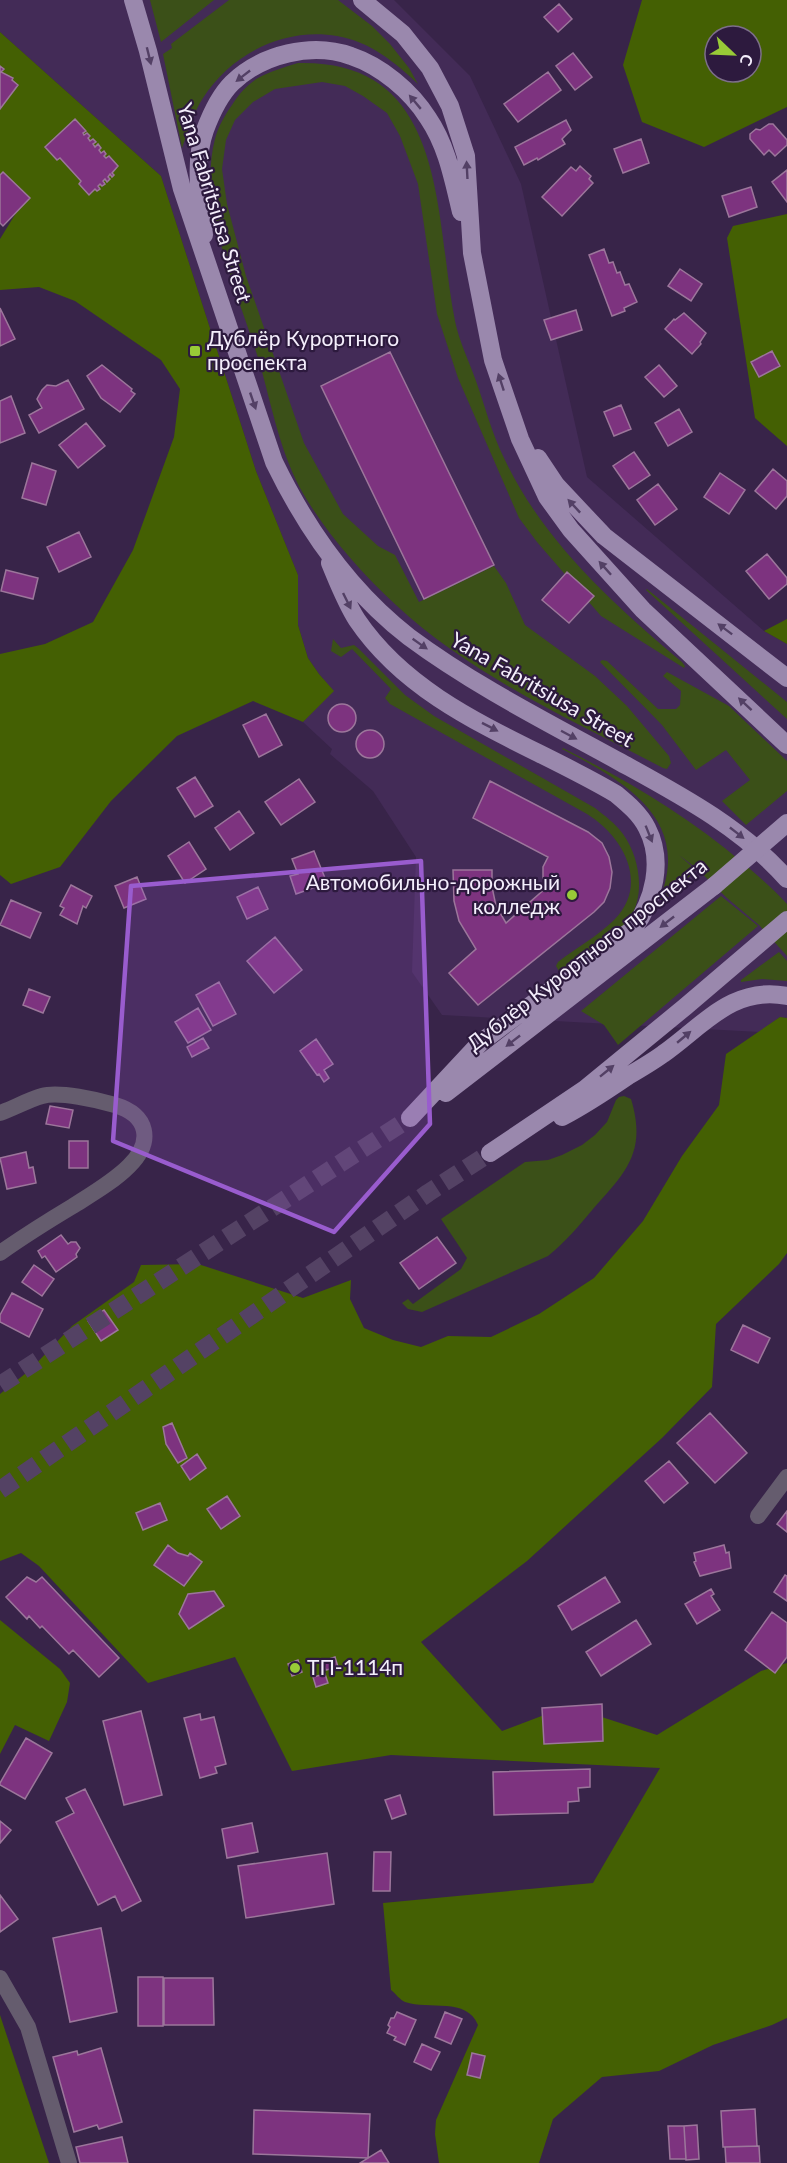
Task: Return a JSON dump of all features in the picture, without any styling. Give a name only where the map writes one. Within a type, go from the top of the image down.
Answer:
[{"type":"main road","name":"Yana Fabritsiusa Street","points":[[133,0],[182,189],[274,462],[292,499],[323,547],[371,603],[408,636],[518,707],[693,801],[738,834],[776,866],[787,879]]},
{"type":"main road","points":[[362,0],[403,34],[430,68],[450,106],[466,156],[472,253]]},
{"type":"main road","points":[[207,266],[199,160],[204,132],[216,107],[232,84],[250,70],[270,59],[291,53],[311,51],[339,53],[369,63],[391,78],[410,95],[428,117],[440,139],[449,164],[472,253],[493,360],[520,439],[547,497],[571,530],[643,610],[787,745]]},
{"type":"main road","points":[[509,406],[556,485],[604,536],[787,678]]},
{"type":"main road","name":"Дублёр Курортного проспекта","points":[[323,547],[357,620],[382,651],[410,679],[448,705],[616,794],[634,808],[648,828],[654,847],[656,868],[652,893],[645,913],[633,929],[480,1043],[410,1118],[714,886],[787,823]]},
{"type":"main road","points":[[787,920],[585,1089],[490,1153],[588,1104],[664,1054],[712,1014],[732,1002],[756,995],[787,996]]},
{"type":"street","points":[[0,1113],[42,1095],[61,1095],[108,1103],[127,1109],[137,1116],[143,1125],[145,1137],[130,1166],[103,1187],[0,1254]]},
{"type":"street","points":[[758,1516],[787,1477]]},
{"type":"street","points":[[0,1978],[28,2027],[69,2163]]},
{"type":"highlighted area","points":[[421,861],[430,1124],[334,1232],[113,1141],[131,886]]},
{"type":"shaded area","points":[[0,0],[394,0],[470,76],[521,184],[587,477],[764,631],[787,644],[787,1018],[780,1017],[760,1032],[442,1015],[412,972],[416,857],[373,791],[330,754],[332,749],[303,722],[333,691],[308,658],[298,625],[298,575],[256,471],[161,176],[0,32]]},
{"type":"green space","points":[[150,0],[214,0],[161,42]]},
{"type":"green space","points":[[229,0],[338,0],[372,26],[390,44],[409,68],[418,84],[381,54],[349,39],[317,34],[279,40],[244,57],[228,68],[215,82],[196,110],[182,148],[163,54],[172,48],[171,44]]},
{"type":"green space","points":[[642,0],[787,0],[787,107],[704,147],[642,122],[623,65]]},
{"type":"green space","points":[[0,32],[161,176],[256,471],[298,575],[298,625],[308,658],[334,691],[303,722],[253,701],[177,736],[111,801],[60,867],[11,884],[0,875],[0,654],[45,644],[93,622],[133,550],[174,437],[180,389],[161,360],[75,301],[39,287],[0,290],[0,239],[16,213],[0,179]]},
{"type":"green space","points":[[298,63],[347,69],[383,87],[408,115],[425,151],[436,192],[455,321],[492,430],[504,458],[520,488],[559,544],[606,594],[682,662],[684,668],[601,616],[519,518],[458,378],[437,314],[418,184],[400,136],[387,113],[363,96],[345,86],[322,82],[275,89],[253,102],[235,120],[226,140],[222,169],[227,204],[246,276],[304,443],[343,514],[378,546],[395,555],[419,602],[494,566],[506,583],[525,625],[595,676],[627,706],[669,756],[671,763],[667,769],[524,695],[457,654],[396,605],[358,567],[323,524],[304,495],[283,446],[259,361],[223,251],[211,193],[211,165],[215,139],[227,113],[240,93],[258,78]]},
{"type":"green space","points":[[787,214],[787,446],[755,418],[727,238],[733,226]]},
{"type":"green space","points":[[646,590],[787,702],[787,719]]},
{"type":"green space","points":[[787,619],[787,644],[764,631]]},
{"type":"green space","points":[[333,639],[341,648],[354,645],[405,695],[434,716],[595,808],[617,826],[633,853],[639,886],[635,908],[617,933],[565,971],[559,971],[556,966],[558,962],[608,926],[625,906],[630,891],[631,876],[628,862],[621,848],[600,823],[587,814],[390,704],[385,698],[391,689],[352,649],[341,657],[331,651]]},
{"type":"green space","points":[[607,661],[658,709],[676,709],[680,705],[681,691],[663,676],[667,672],[729,706],[787,761],[787,791],[746,825],[722,801],[750,780],[726,750],[696,770],[662,725],[600,662]]},
{"type":"green space","points":[[563,748],[634,786],[679,815],[722,846],[771,888],[787,904],[787,956],[759,925],[679,855],[696,870],[666,899],[661,900],[667,870],[667,845],[659,824],[646,805],[628,789]]},
{"type":"green space","points":[[721,896],[758,926],[618,1045],[604,1025],[581,1011]]},
{"type":"green space","points":[[779,952],[787,961],[787,981],[762,979],[741,982],[741,980]]},
{"type":"green space","points":[[780,1017],[787,1018],[787,1253],[779,1264],[716,1324],[712,1387],[662,1438],[527,1561],[421,1642],[502,1731],[568,1706],[657,1735],[761,1671],[787,1663],[787,2018],[713,2045],[659,2071],[602,2077],[553,2119],[539,2163],[439,2163],[435,2134],[436,2120],[478,2025],[473,2016],[465,2011],[446,2006],[405,2002],[391,1990],[383,1903],[593,1883],[660,1768],[391,1755],[292,1771],[235,1657],[148,1683],[39,1566],[21,1553],[0,1561],[0,1394],[31,1369],[72,1326],[134,1282],[141,1265],[198,1264],[303,1298],[351,1280],[350,1299],[364,1328],[393,1340],[421,1347],[448,1336],[491,1337],[539,1314],[594,1278],[643,1221],[682,1156],[719,1105],[726,1054]]},
{"type":"green space","points":[[624,1096],[631,1099],[635,1117],[635,1147],[630,1160],[615,1184],[560,1245],[548,1256],[422,1312],[408,1309],[402,1303],[408,1299],[413,1304],[461,1269],[467,1258],[441,1219],[525,1162],[548,1160],[582,1145],[607,1122],[616,1100]]},
{"type":"green space","points":[[0,1620],[60,1669],[70,1683],[67,1702],[49,1741],[15,1725],[0,1754]]},
{"type":"green space","points":[[0,2015],[49,2163],[0,2163]]},
{"type":"building","points":[[559,4],[572,19],[558,32],[544,17]]},
{"type":"building","points":[[573,53],[592,77],[575,90],[556,66]]},
{"type":"building","points":[[0,66],[4,69],[1,72],[13,78],[12,80],[18,85],[0,109]]},
{"type":"building","points":[[548,72],[561,90],[518,122],[504,104]]},
{"type":"building","points":[[75,119],[86,131],[84,135],[87,133],[90,141],[93,139],[96,142],[93,144],[95,147],[98,144],[101,153],[104,151],[106,154],[104,156],[106,158],[109,156],[118,166],[112,173],[114,175],[112,177],[110,174],[107,182],[105,179],[103,181],[105,184],[98,186],[100,189],[97,191],[95,189],[89,195],[79,184],[81,181],[60,158],[57,160],[45,147]]},
{"type":"building","points":[[566,120],[571,130],[562,139],[565,144],[538,160],[537,158],[524,165],[515,147]]},
{"type":"building","points":[[773,124],[787,140],[787,145],[775,156],[769,150],[764,155],[750,139],[750,134],[756,129],[760,130]]},
{"type":"building","points":[[641,139],[649,163],[623,173],[614,149]]},
{"type":"building","points":[[580,166],[591,176],[589,179],[593,183],[562,216],[542,197],[571,167],[576,171]]},
{"type":"building","points":[[787,170],[787,202],[772,182]]},
{"type":"building","points":[[3,172],[30,198],[3,226],[0,223],[0,175]]},
{"type":"building","points":[[751,187],[757,207],[729,217],[722,196]]},
{"type":"building","points":[[604,249],[609,263],[613,262],[625,285],[629,284],[637,302],[624,308],[625,311],[612,316],[589,255]]},
{"type":"building","points":[[680,269],[702,284],[691,301],[668,286]]},
{"type":"building","points":[[0,308],[15,339],[0,346]]},
{"type":"building","points":[[576,310],[582,330],[551,340],[544,320]]},
{"type":"building","points":[[684,313],[706,333],[701,344],[692,354],[665,329],[674,319]]},
{"type":"building","points":[[772,351],[780,366],[759,377],[751,362]]},
{"type":"building","points":[[390,352],[494,565],[424,599],[321,386]]},
{"type":"building","points":[[102,365],[135,394],[120,412],[101,398],[87,376]]},
{"type":"building","points":[[659,365],[677,386],[664,397],[645,377]]},
{"type":"building","points":[[68,380],[84,409],[39,433],[29,415],[42,408],[37,399],[47,385],[56,386]]},
{"type":"building","points":[[11,396],[25,433],[0,443],[0,401]]},
{"type":"building","points":[[621,405],[631,429],[614,436],[604,412]]},
{"type":"building","points":[[679,409],[692,432],[668,446],[655,423]]},
{"type":"building","points":[[86,423],[105,446],[78,468],[59,445]]},
{"type":"building","points":[[634,452],[650,475],[629,489],[613,466]]},
{"type":"building","points":[[32,463],[56,471],[46,505],[22,498]]},
{"type":"building","points":[[773,469],[787,481],[787,496],[776,509],[755,491]]},
{"type":"building","points":[[720,473],[745,490],[729,514],[704,497]]},
{"type":"building","points":[[658,484],[677,509],[655,525],[637,500]]},
{"type":"building","points":[[79,532],[91,557],[59,572],[47,547]]},
{"type":"building","points":[[767,554],[787,578],[787,584],[769,599],[746,571]]},
{"type":"building","points":[[6,570],[38,578],[33,599],[1,591]]},
{"type":"building","points":[[567,572],[594,596],[569,623],[542,600]]},
{"type":"building","points":[[342,704],[352,708],[356,718],[352,728],[342,732],[332,728],[328,718],[332,708]]},
{"type":"building","points":[[266,714],[282,745],[259,757],[243,725]]},
{"type":"building","points":[[370,730],[380,734],[384,744],[380,754],[370,758],[360,754],[356,744],[360,734]]},
{"type":"building","points":[[195,777],[213,806],[195,817],[177,788]]},
{"type":"building","points":[[299,779],[315,802],[281,825],[265,802]]},
{"type":"building","name":"Автомобильно-дорожный колледж","points":[[490,781],[588,832],[602,843],[609,857],[612,872],[610,888],[604,902],[594,912],[478,1005],[449,973],[476,949],[459,921],[454,901],[453,870],[492,870],[492,887],[496,906],[506,923],[547,887],[543,878],[543,867],[548,857],[473,818]]},
{"type":"building","points":[[239,811],[254,833],[230,850],[215,828]]},
{"type":"building","points":[[189,842],[206,869],[185,883],[168,856]]},
{"type":"building","points":[[314,851],[327,883],[296,894],[290,876],[298,874],[292,859]]},
{"type":"building","points":[[137,877],[146,899],[124,908],[115,886]]},
{"type":"building","points":[[71,885],[92,896],[86,908],[83,906],[77,924],[60,915],[64,908],[60,906]]},
{"type":"building","points":[[258,887],[268,909],[247,919],[237,897]]},
{"type":"building","points":[[11,900],[41,913],[30,938],[0,925]]},
{"type":"building","points":[[275,937],[302,970],[274,993],[247,961]]},
{"type":"building","points":[[219,982],[236,1014],[213,1026],[196,995]]},
{"type":"building","points":[[29,989],[50,997],[43,1013],[23,1005]]},
{"type":"building","points":[[198,1008],[211,1030],[188,1043],[175,1022]]},
{"type":"building","points":[[203,1038],[209,1048],[192,1057],[187,1047]]},
{"type":"building","points":[[316,1039],[333,1064],[324,1070],[329,1078],[324,1082],[300,1051]]},
{"type":"building","points":[[50,1106],[73,1110],[69,1128],[46,1124]]},
{"type":"building","points":[[69,1141],[88,1141],[88,1168],[69,1168]]},
{"type":"building","points":[[26,1152],[29,1168],[33,1167],[36,1183],[7,1189],[0,1158]]},
{"type":"building","points":[[61,1235],[68,1244],[76,1242],[80,1248],[76,1254],[77,1257],[56,1272],[45,1256],[42,1258],[38,1251]]},
{"type":"building","points":[[437,1237],[456,1263],[419,1289],[400,1263]]},
{"type":"building","points":[[34,1265],[54,1279],[42,1296],[22,1282]]},
{"type":"building","points":[[12,1293],[43,1309],[29,1337],[0,1322],[0,1315]]},
{"type":"building","points":[[104,1310],[118,1330],[101,1341],[88,1321]]},
{"type":"building","points":[[743,1325],[770,1338],[758,1363],[731,1350]]},
{"type":"building","points":[[710,1413],[747,1453],[715,1483],[677,1443]]},
{"type":"building","points":[[172,1423],[187,1458],[178,1463],[166,1444],[163,1427]]},
{"type":"building","points":[[197,1454],[206,1468],[190,1480],[181,1466]]},
{"type":"building","points":[[669,1461],[688,1483],[664,1503],[645,1481]]},
{"type":"building","points":[[227,1496],[240,1516],[221,1529],[207,1509]]},
{"type":"building","points":[[160,1503],[167,1520],[143,1530],[136,1513]]},
{"type":"building","points":[[787,1511],[787,1532],[777,1524]]},
{"type":"building","points":[[168,1545],[178,1553],[188,1556],[190,1553],[202,1562],[184,1586],[154,1565]]},
{"type":"building","points":[[724,1545],[726,1553],[729,1552],[731,1568],[700,1576],[694,1562],[696,1561],[694,1553]]},
{"type":"building","points":[[785,1575],[787,1576],[787,1601],[774,1592]]},
{"type":"building","points":[[27,1577],[36,1582],[42,1577],[119,1658],[99,1677],[73,1650],[69,1654],[42,1626],[40,1628],[29,1616],[27,1619],[6,1597]]},
{"type":"building","points":[[605,1577],[620,1602],[572,1630],[558,1606]]},
{"type":"building","points":[[711,1589],[714,1594],[711,1596],[720,1610],[697,1624],[685,1604]]},
{"type":"building","points":[[214,1591],[224,1606],[189,1629],[179,1614],[188,1594]]},
{"type":"building","points":[[772,1612],[787,1623],[787,1657],[775,1673],[745,1650]]},
{"type":"building","points":[[636,1620],[651,1644],[601,1676],[586,1652]]},
{"type":"building","points":[[335,1657],[338,1667],[326,1670],[323,1661]]},
{"type":"building","name":"ТП-1114п","points":[[298,1660],[302,1672],[292,1676],[288,1664]]},
{"type":"building","points":[[325,1674],[328,1683],[316,1687],[313,1677]]},
{"type":"building","points":[[602,1704],[603,1741],[544,1744],[542,1708]]},
{"type":"building","points":[[141,1711],[162,1795],[124,1805],[103,1721]]},
{"type":"building","points":[[200,1714],[201,1720],[214,1717],[226,1764],[215,1767],[217,1773],[200,1778],[184,1718]]},
{"type":"building","points":[[26,1738],[52,1753],[25,1799],[0,1783]]},
{"type":"building","points":[[590,1769],[590,1787],[578,1788],[579,1801],[568,1802],[568,1813],[494,1815],[493,1772]]},
{"type":"building","points":[[85,1789],[141,1901],[122,1911],[115,1896],[98,1905],[56,1822],[74,1813],[66,1798]]},
{"type":"building","points":[[400,1795],[406,1814],[392,1819],[385,1800]]},
{"type":"building","points":[[0,1821],[11,1830],[0,1843]]},
{"type":"building","points":[[252,1823],[258,1852],[227,1858],[222,1829]]},
{"type":"building","points":[[374,1852],[391,1852],[390,1891],[373,1891]]},
{"type":"building","points":[[327,1853],[334,1904],[246,1918],[238,1866]]},
{"type":"building","points":[[0,1895],[18,1919],[0,1932]]},
{"type":"building","points":[[101,1928],[117,2012],[70,2022],[53,1938]]},
{"type":"building","points":[[138,1977],[163,1977],[163,2026],[138,2026]]},
{"type":"building","points":[[164,1978],[213,1978],[214,2025],[164,2025]]},
{"type":"building","points":[[397,2012],[416,2020],[405,2045],[394,2040],[396,2037],[387,2033],[391,2018],[394,2018]]},
{"type":"building","points":[[445,2012],[462,2019],[451,2044],[435,2037]]},
{"type":"building","points":[[422,2044],[440,2052],[431,2070],[414,2062]]},
{"type":"building","points":[[101,2048],[122,2122],[99,2129],[97,2125],[74,2132],[53,2057],[77,2051],[78,2055]]},
{"type":"building","points":[[472,2053],[485,2056],[480,2078],[467,2075]]},
{"type":"building","points":[[755,2109],[757,2146],[723,2147],[721,2111]]},
{"type":"building","points":[[254,2110],[370,2114],[368,2158],[253,2154]]},
{"type":"building","points":[[697,2125],[699,2159],[686,2160],[684,2126]]},
{"type":"building","points":[[668,2126],[684,2126],[686,2159],[670,2159]]},
{"type":"building","points":[[122,2137],[128,2163],[80,2163],[76,2147]]},
{"type":"building","points":[[759,2146],[760,2163],[726,2163],[725,2147]]},
{"type":"building","points":[[381,2150],[389,2163],[360,2163]]},
{"type":"tunnel","points":[[0,1385],[410,1118]]},
{"type":"tunnel","points":[[0,1490],[428,1193],[490,1153]]},
{"type":"place","name":"Дублёр Курортного проспекта","points":[[195,351]]},
{"type":"place","name":"Автомобильно-дорожный колледж","points":[[572,895]]},
{"type":"place","name":"ТП-1114п","points":[[295,1668]]}]
